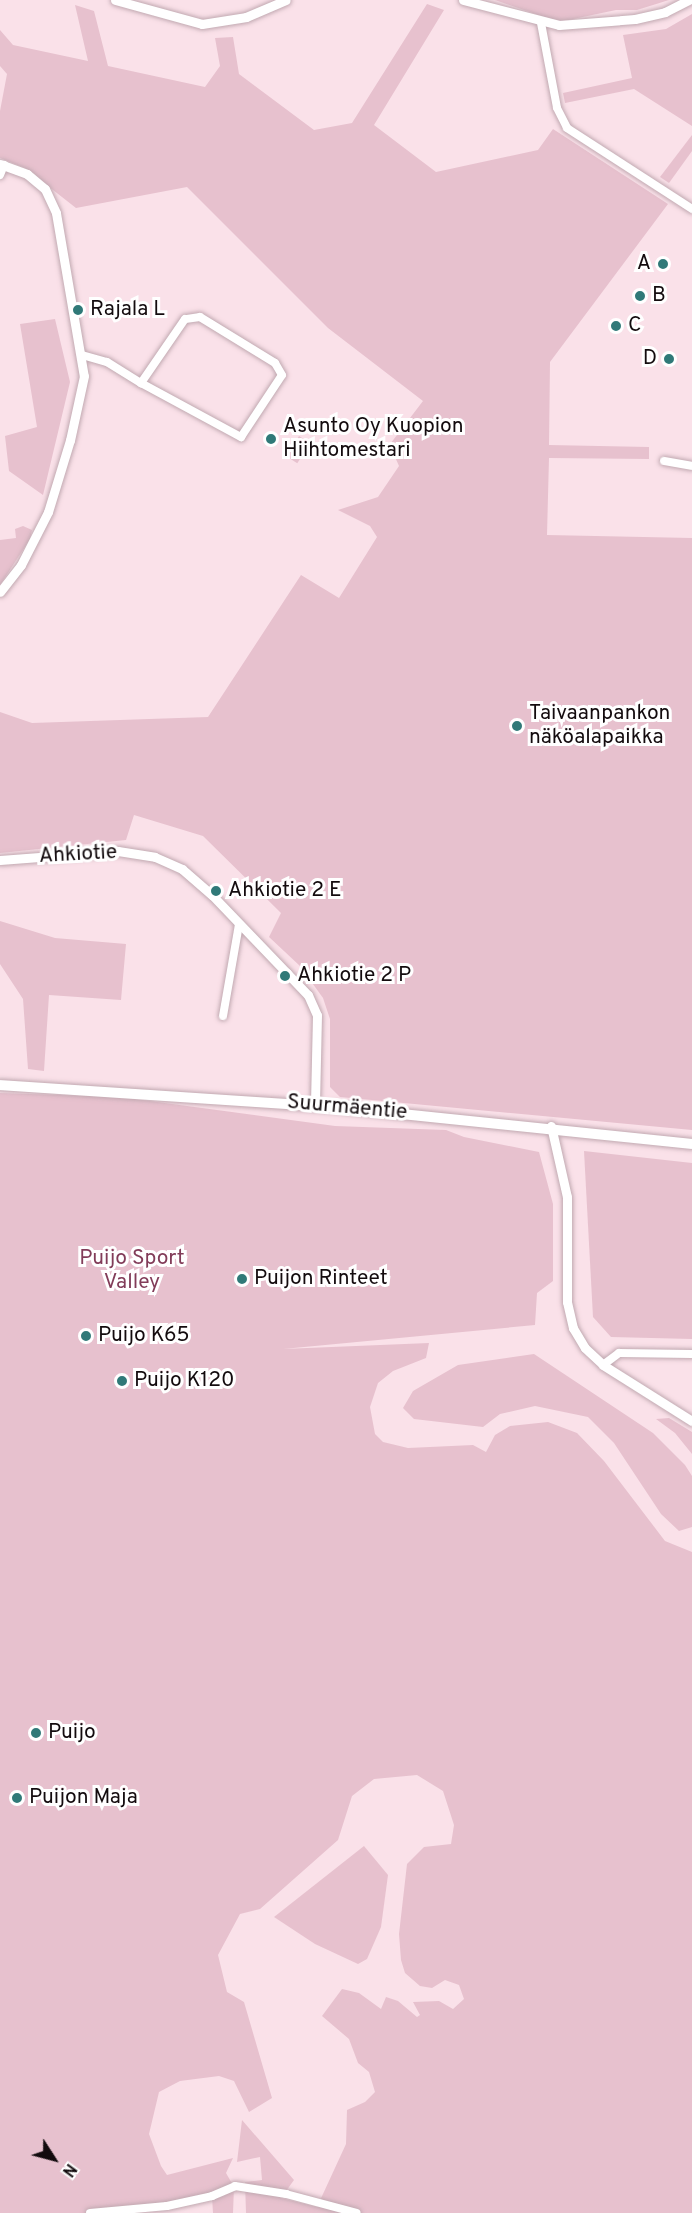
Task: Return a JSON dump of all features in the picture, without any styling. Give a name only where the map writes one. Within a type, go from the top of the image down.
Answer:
[{"type":"main road","name":"Suurmäentie","points":[[0,1085],[315,1106],[551,1126],[692,1144]]},
{"type":"street","points":[[115,0],[202,24],[246,17],[286,0]]},
{"type":"street","points":[[462,0],[541,23],[635,20],[665,12],[689,0]]},
{"type":"street","points":[[541,23],[557,108],[567,128],[692,209]]},
{"type":"street","points":[[0,175],[2,164],[27,174],[45,189],[56,213],[82,355],[83,387],[48,512],[21,565],[0,592]]},
{"type":"street","points":[[82,355],[107,362],[141,382],[241,437],[282,375],[279,368],[200,317],[185,319],[141,382]]},
{"type":"street","points":[[664,461],[692,466]]},
{"type":"street","name":"Ahkiotie","points":[[0,860],[118,851],[155,857],[182,869],[285,968],[308,995],[317,1015],[315,1106]]},
{"type":"street","points":[[223,1016],[239,924]]},
{"type":"street","points":[[551,1126],[567,1197],[567,1302],[576,1334],[585,1348],[603,1365],[692,1421]]},
{"type":"street","points":[[603,1365],[619,1353],[692,1354]]},
{"type":"street","points":[[90,2213],[167,2206],[212,2196],[235,2186],[286,2194],[357,2213]]},
{"type":"green space","points":[[495,0],[669,0],[637,10],[616,10],[559,22]]},
{"type":"green space","points":[[427,4],[444,10],[374,125],[436,172],[538,150],[553,129],[668,204],[550,362],[549,445],[649,447],[649,459],[549,458],[547,535],[692,538],[692,1130],[340,1097],[330,1087],[330,1019],[323,998],[300,966],[269,937],[281,913],[203,836],[134,815],[126,840],[0,853],[0,712],[32,723],[208,717],[301,575],[339,598],[377,537],[370,526],[338,510],[378,497],[399,466],[395,457],[384,452],[423,401],[328,328],[187,187],[76,208],[25,168],[0,158],[0,111],[7,74],[0,66],[0,30],[13,45],[88,61],[75,5],[94,11],[108,66],[205,87],[220,66],[215,38],[233,37],[239,74],[314,130],[352,123]]},
{"type":"green space","points":[[692,14],[692,126],[634,89],[565,103],[563,93],[632,78],[623,35],[666,29]]},
{"type":"green space","points":[[692,135],[692,151],[669,183],[660,177]]},
{"type":"green space","points":[[55,319],[70,382],[43,495],[9,471],[5,436],[37,427],[20,324]]},
{"type":"green space","points":[[299,436],[310,443],[297,463],[286,456]]},
{"type":"green space","points":[[23,526],[32,530],[30,539],[0,585],[0,540],[16,538],[15,529]]},
{"type":"green space","points":[[0,921],[55,938],[126,944],[121,1000],[49,995],[44,1071],[28,1069],[23,999],[0,964]]},
{"type":"green space","name":"Puijo Sport Valley","points":[[0,1093],[120,1097],[335,1126],[446,1130],[464,1137],[539,1152],[553,1204],[553,1281],[537,1293],[535,1325],[283,1349],[429,1343],[426,1358],[393,1371],[378,1383],[370,1407],[375,1434],[383,1442],[408,1448],[473,1445],[486,1452],[495,1435],[510,1426],[548,1422],[577,1433],[604,1461],[665,1541],[692,1552],[692,2213],[246,2213],[245,2182],[262,2180],[260,2157],[237,2162],[242,2120],[294,2180],[281,2198],[317,2207],[346,2144],[347,2110],[365,2102],[375,2092],[369,2072],[358,2063],[349,2039],[322,2016],[342,1989],[359,1993],[381,2009],[386,1997],[398,2001],[417,2017],[420,2015],[413,2002],[439,2001],[453,2009],[464,1999],[459,1985],[445,1980],[432,1988],[420,1986],[405,1973],[401,1960],[399,1934],[407,1864],[424,1847],[451,1844],[454,1825],[443,1791],[417,1775],[374,1779],[352,1796],[338,1840],[260,1909],[240,1914],[218,1955],[227,1992],[244,2002],[272,2098],[249,2112],[234,2081],[219,2076],[180,2081],[159,2092],[149,2134],[161,2166],[167,2175],[233,2158],[226,2173],[234,2187],[233,2213],[213,2213],[212,2197],[90,2213],[0,2213]]},
{"type":"green space","points":[[584,1151],[692,1163],[692,1339],[611,1337],[593,1317]]},
{"type":"green space","points":[[534,1354],[653,1433],[685,1465],[692,1476],[692,1527],[679,1531],[661,1514],[614,1443],[588,1417],[535,1406],[500,1414],[483,1427],[414,1419],[403,1408],[413,1391],[458,1365]]},
{"type":"green space","points":[[669,1418],[692,1432],[692,1454],[675,1433],[656,1419]]},
{"type":"green space","points":[[364,1846],[388,1875],[381,1927],[367,1959],[358,1964],[315,1944],[274,1917]]},
{"type":"place","name":"A","points":[[663,264]]},
{"type":"place","name":"B","points":[[640,296]]},
{"type":"place","name":"Rajala L","points":[[78,310]]},
{"type":"place","name":"C","points":[[616,326]]},
{"type":"place","name":"D","points":[[669,359]]},
{"type":"place","name":"Asunto Oy Kuopion Hiihtomestari","points":[[271,439]]},
{"type":"place","name":"Taivaanpankon näköalapaikka","points":[[517,726]]},
{"type":"place","name":"Ahkiotie 2 E","points":[[216,891]]},
{"type":"place","name":"Ahkiotie 2 P","points":[[285,976]]},
{"type":"place","name":"Puijon Rinteet","points":[[242,1279]]},
{"type":"place","name":"Puijo K65","points":[[86,1336]]},
{"type":"place","name":"Puijo K120","points":[[122,1381]]},
{"type":"place","name":"Puijo","points":[[36,1733]]},
{"type":"place","name":"Puijon Maja","points":[[17,1798]]}]
